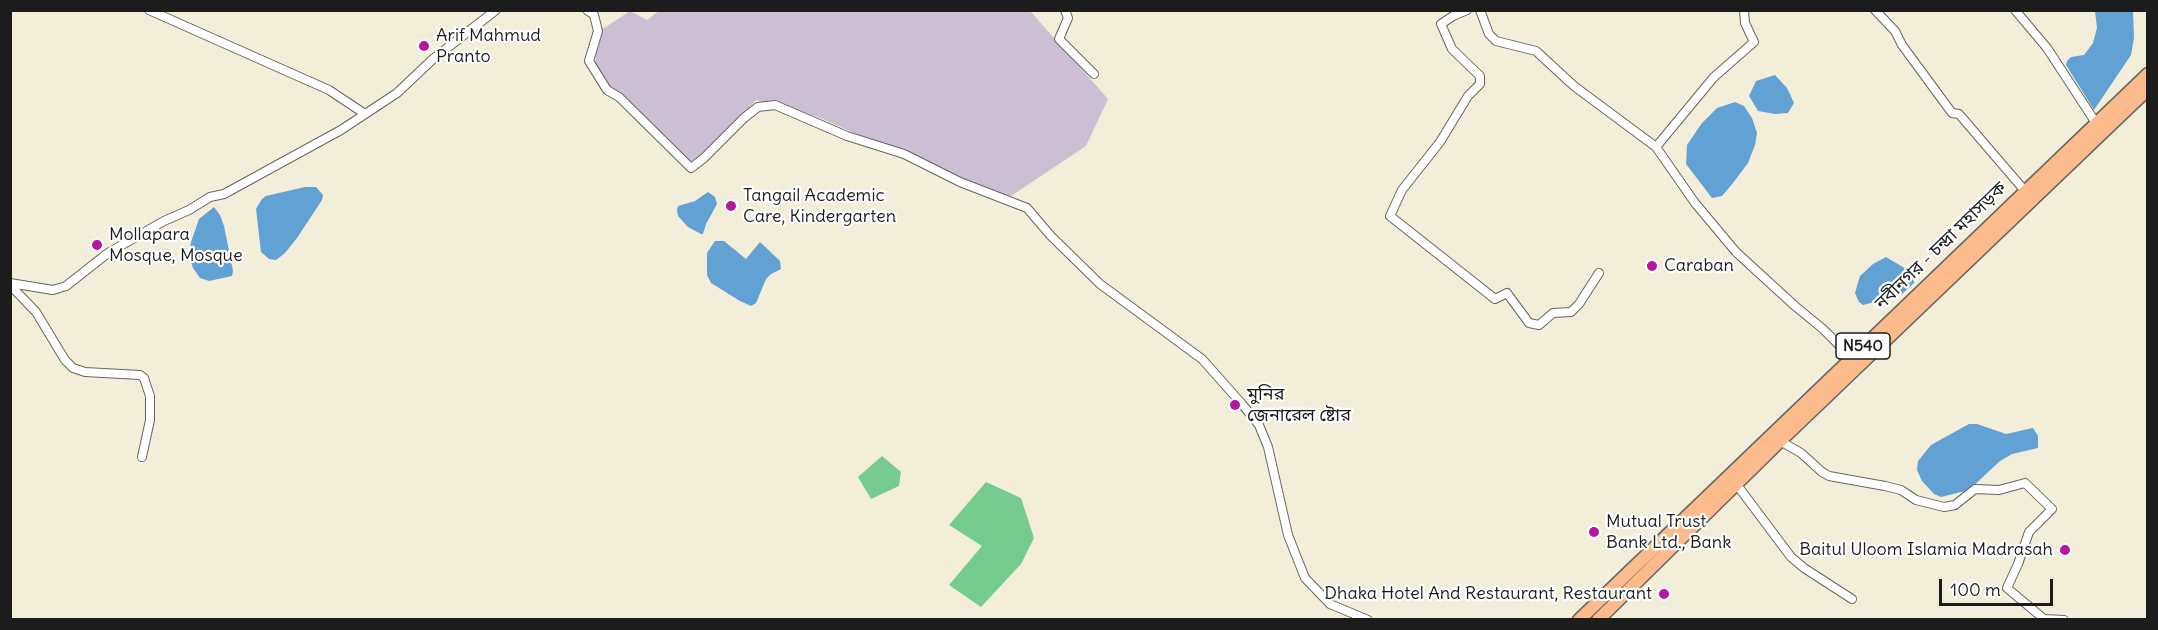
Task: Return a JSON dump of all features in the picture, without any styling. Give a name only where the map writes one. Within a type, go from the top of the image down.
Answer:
[{"type":"highway","name":"নবীনগর - চন্দ্রা মহাসড়ক","points":[[1579,620],[2148,74]]},
{"type":"highway","name":"নবীনগর - চন্দ্রা মহাসড়ক","points":[[1598,620],[1780,441],[2148,89]]},
{"type":"street","points":[[149,10],[329,90],[365,114]]},
{"type":"street","points":[[10,284],[52,290],[66,286],[87,268],[117,248],[164,221],[189,210],[210,197],[224,194],[341,130],[397,93],[433,59],[496,10]]},
{"type":"street","points":[[587,10],[594,15],[598,31],[589,61],[607,90],[619,97],[691,168],[751,112],[758,107],[775,105],[848,136],[904,154],[960,182],[1027,208],[1051,236],[1100,284],[1202,359],[1242,404],[1259,425],[1268,447],[1288,535],[1305,578],[1330,604],[1368,620]]},
{"type":"street","points":[[1065,10],[1068,18],[1059,39],[1094,75]]},
{"type":"street","points":[[1467,10],[1441,24],[1452,49],[1480,76],[1480,84],[1463,103],[1440,142],[1402,190],[1390,216],[1495,299],[1507,293],[1529,323],[1539,325],[1553,313],[1571,312],[1579,304],[1599,273]]},
{"type":"street","points":[[1480,10],[1489,34],[1496,41],[1536,51],[1574,86],[1656,147],[1701,212],[1736,252],[1795,306],[1823,328],[1851,357]]},
{"type":"street","points":[[1656,147],[1714,77],[1754,42],[1745,23],[1744,10]]},
{"type":"street","points":[[1875,10],[1895,31],[1902,45],[1952,113],[1959,114],[2025,191]]},
{"type":"street","points":[[2015,10],[2047,48],[2096,123]]},
{"type":"street","points":[[10,284],[36,312],[65,360],[73,368],[85,372],[140,375],[144,378],[150,396],[150,420],[142,457]]},
{"type":"street","points":[[1780,441],[1801,453],[1829,476],[1900,490],[1916,500],[1944,507],[1955,505],[1975,489],[1999,489],[2025,483],[2052,509],[2029,532],[2007,588],[2044,619],[2061,618],[2064,620]]},
{"type":"street","points":[[1737,484],[1791,557],[1852,599]]},
{"type":"shaded area","points":[[660,10],[1030,11],[1108,99],[1086,146],[1008,198],[815,116],[756,100],[714,149],[691,165],[621,102],[595,65],[598,32],[630,11],[647,20]]},
{"type":"green space","points":[[882,456],[901,472],[899,486],[871,499],[858,477]]},
{"type":"green space","points":[[986,482],[1021,498],[1034,538],[1021,564],[981,607],[949,585],[982,546],[949,525]]},
{"type":"water","points":[[2095,11],[2133,11],[2134,38],[2131,55],[2094,110],[2066,65],[2071,57],[2084,55],[2093,43],[2097,28]]},
{"type":"water","points":[[1775,75],[1787,88],[1794,103],[1788,113],[1775,114],[1758,111],[1749,96],[1756,81]]},
{"type":"water","points":[[1735,102],[1744,106],[1752,118],[1757,133],[1755,145],[1748,163],[1733,183],[1722,196],[1712,198],[1686,164],[1687,145],[1702,123],[1717,108]]},
{"type":"water","points":[[305,187],[316,187],[323,195],[322,200],[285,253],[276,260],[269,259],[261,252],[256,209],[266,196]]},
{"type":"water","points":[[708,192],[715,197],[717,204],[701,234],[688,227],[678,216],[677,210],[678,206],[695,201]]},
{"type":"water","points":[[214,207],[224,226],[233,271],[232,276],[209,281],[200,278],[189,256],[199,219]]},
{"type":"water","points":[[715,241],[724,241],[746,259],[760,242],[780,261],[781,269],[766,279],[756,303],[751,306],[711,283],[707,275],[707,253]]},
{"type":"water","points":[[1886,257],[1913,273],[1914,283],[1901,295],[1863,305],[1855,293],[1860,276],[1873,264]]},
{"type":"water","points":[[1969,424],[1977,424],[2006,434],[2033,428],[2038,436],[2038,448],[2012,454],[2000,461],[1969,490],[1941,497],[1934,494],[1922,481],[1917,470],[1918,461],[1931,445]]},
{"type":"place","name":"Arif Mahmud Pranto","points":[[424,46]]},
{"type":"place","name":"Tangail Academic Care, Kindergarten","points":[[731,206]]},
{"type":"place","name":"Mollapara Mosque, Mosque","points":[[97,245]]},
{"type":"place","name":"Caraban","points":[[1652,266]]},
{"type":"place","name":"মুনির জেনারেল ষ্টোর","points":[[1235,405]]},
{"type":"place","name":"Mutual Trust Bank Ltd., Bank","points":[[1594,532]]},
{"type":"place","name":"Baitul Uloom Islamia Madrasah","points":[[2065,550]]},
{"type":"place","name":"Dhaka Hotel And Restaurant, Restaurant","points":[[1664,594]]}]
